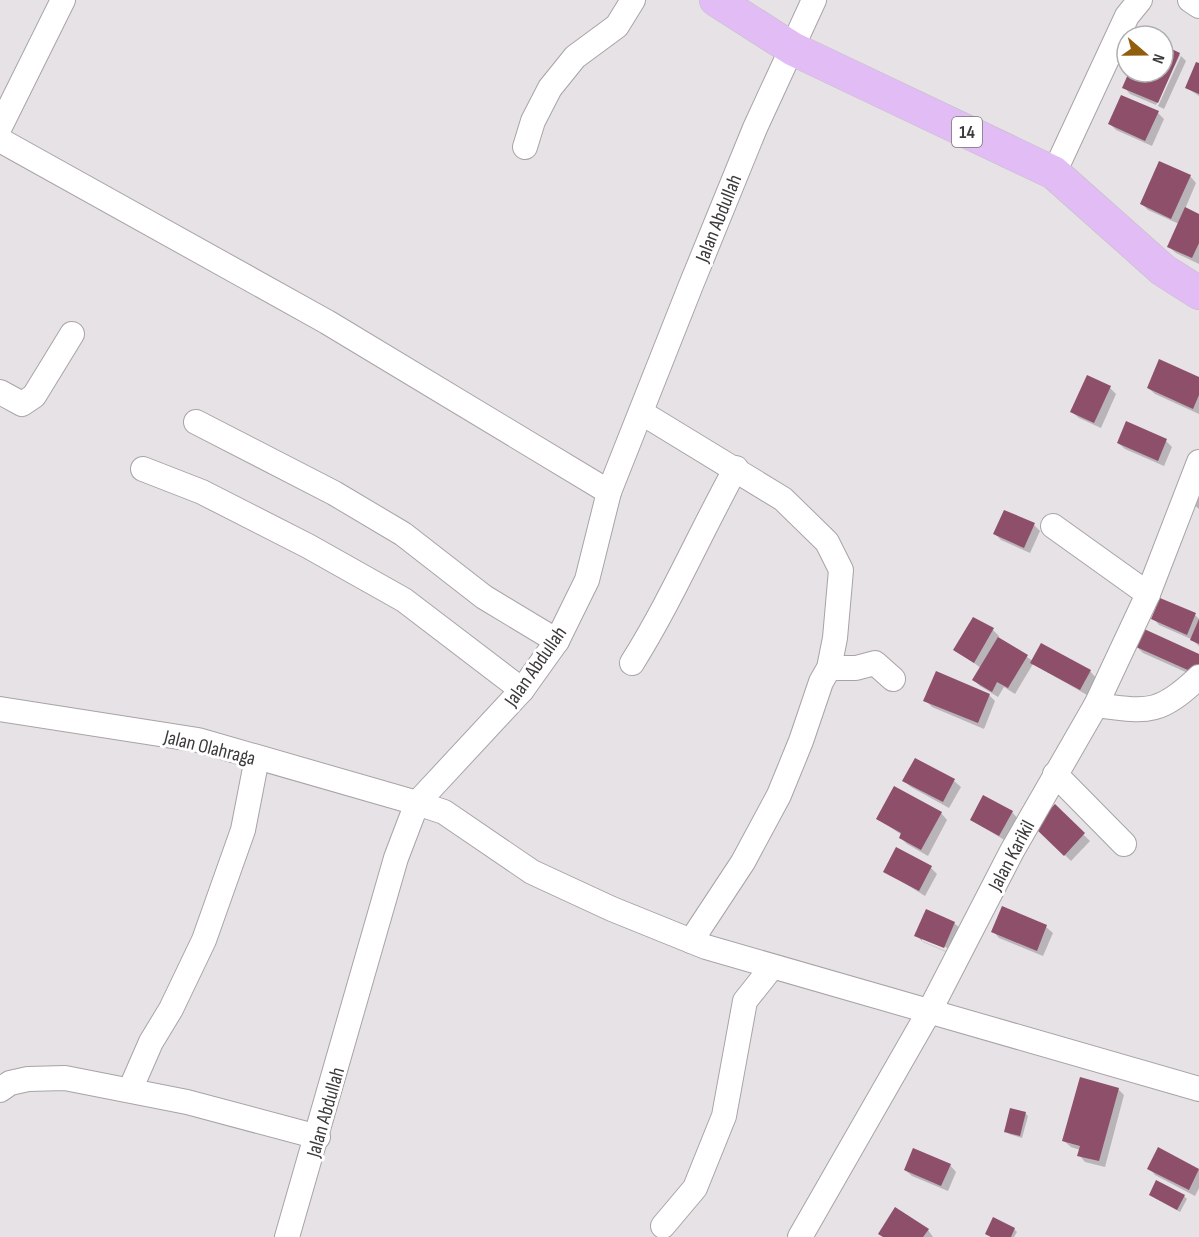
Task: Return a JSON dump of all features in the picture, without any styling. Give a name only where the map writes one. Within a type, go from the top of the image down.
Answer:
[{"type":"highway","name":"14","points":[[716,0],[793,49],[1054,173],[1163,270],[1199,293]]},
{"type":"street","points":[[0,127],[63,0]]},
{"type":"street","points":[[525,147],[533,121],[550,88],[575,57],[617,26],[633,0]]},
{"type":"street","name":"Jalan Abdullah","points":[[287,1237],[318,1137],[396,858],[417,803],[522,690],[557,641],[587,580],[609,492],[642,413],[690,285],[755,128],[793,49],[813,0]]},
{"type":"street","points":[[1054,173],[1127,16],[1140,0]]},
{"type":"street","points":[[1190,0],[1199,6]]},
{"type":"street","points":[[0,140],[327,322],[609,492]]},
{"type":"street","points":[[0,392],[22,404],[34,396],[72,334]]},
{"type":"street","points":[[642,413],[736,468],[783,499],[827,542],[840,570],[835,638],[828,668],[821,681],[801,741],[779,795],[743,861],[691,941]]},
{"type":"street","points":[[196,422],[334,493],[403,534],[484,597],[557,641]]},
{"type":"street","points":[[632,663],[656,624],[712,510],[736,468]]},
{"type":"street","name":"Jalan Karikil","points":[[800,1237],[930,1010],[1055,774],[1096,705],[1148,594],[1198,468]]},
{"type":"street","points":[[143,469],[202,492],[298,540],[404,600],[522,690]]},
{"type":"street","points":[[1053,526],[1148,594]]},
{"type":"street","points":[[828,668],[856,668],[875,663],[893,679]]},
{"type":"street","points":[[1096,705],[1143,711],[1175,699],[1199,677]]},
{"type":"street","name":"Jalan Olahraga","points":[[0,709],[198,740],[417,803],[444,812],[532,872],[691,941],[772,967],[930,1010],[1199,1089]]},
{"type":"street","points":[[130,1090],[204,940],[243,830],[257,758]]},
{"type":"street","points":[[1055,774],[1124,844]]},
{"type":"street","points":[[663,1226],[696,1188],[724,1116],[745,1001],[772,967]]},
{"type":"street","points":[[0,1090],[10,1083],[28,1079],[66,1078],[187,1102],[318,1137]]},
{"type":"building","points":[[1175,51],[1180,53],[1175,64]]},
{"type":"building","points":[[1196,62],[1199,63],[1199,94],[1185,88]]},
{"type":"building","points":[[1124,84],[1166,84],[1158,103],[1122,88]]},
{"type":"building","points":[[1121,95],[1159,111],[1145,141],[1108,124]]},
{"type":"building","points":[[1159,161],[1191,175],[1171,219],[1140,204]]},
{"type":"building","points":[[1185,207],[1199,214],[1199,243],[1192,258],[1167,247]]},
{"type":"building","points":[[1159,359],[1199,377],[1199,395],[1193,409],[1147,388]]},
{"type":"building","points":[[1087,375],[1111,386],[1094,423],[1070,412]]},
{"type":"building","points":[[1126,421],[1167,439],[1158,461],[1117,443]]},
{"type":"building","points":[[1004,510],[1035,523],[1024,548],[993,534]]},
{"type":"building","points":[[1160,598],[1196,613],[1187,635],[1151,619]]},
{"type":"building","points":[[973,617],[994,628],[974,663],[953,650]]},
{"type":"building","points":[[1199,619],[1199,644],[1190,640]]},
{"type":"building","points":[[1142,628],[1199,654],[1199,675],[1134,646]]},
{"type":"building","points":[[998,637],[1028,655],[1008,688],[997,682],[992,692],[972,680]]},
{"type":"building","points":[[1041,643],[1091,670],[1080,690],[1030,663]]},
{"type":"building","points":[[936,671],[990,694],[978,723],[923,701]]},
{"type":"building","points":[[915,758],[955,779],[943,802],[902,781]]},
{"type":"building","points":[[894,786],[942,812],[921,850],[899,838],[901,833],[876,819]]},
{"type":"building","points":[[983,795],[1013,811],[999,836],[970,820]]},
{"type":"building","points":[[1055,804],[1085,833],[1064,856],[1034,827]]},
{"type":"building","points":[[896,847],[932,866],[919,891],[883,872]]},
{"type":"building","points":[[1002,906],[1047,925],[1037,951],[991,932]]},
{"type":"building","points":[[926,909],[955,922],[944,948],[914,936]]},
{"type":"building","points":[[1080,1077],[1119,1088],[1099,1161],[1077,1156],[1080,1146],[1062,1141]]},
{"type":"building","points":[[1010,1108],[1026,1112],[1020,1136],[1004,1132]]},
{"type":"building","points":[[1158,1147],[1199,1169],[1189,1190],[1147,1169]]},
{"type":"building","points":[[913,1148],[951,1164],[941,1186],[904,1170]]},
{"type":"building","points":[[1156,1180],[1185,1195],[1177,1210],[1149,1195]]},
{"type":"building","points":[[895,1207],[929,1229],[923,1237],[883,1237],[878,1234]]},
{"type":"building","points":[[993,1217],[1015,1228],[1011,1237],[991,1237],[985,1234]]}]
